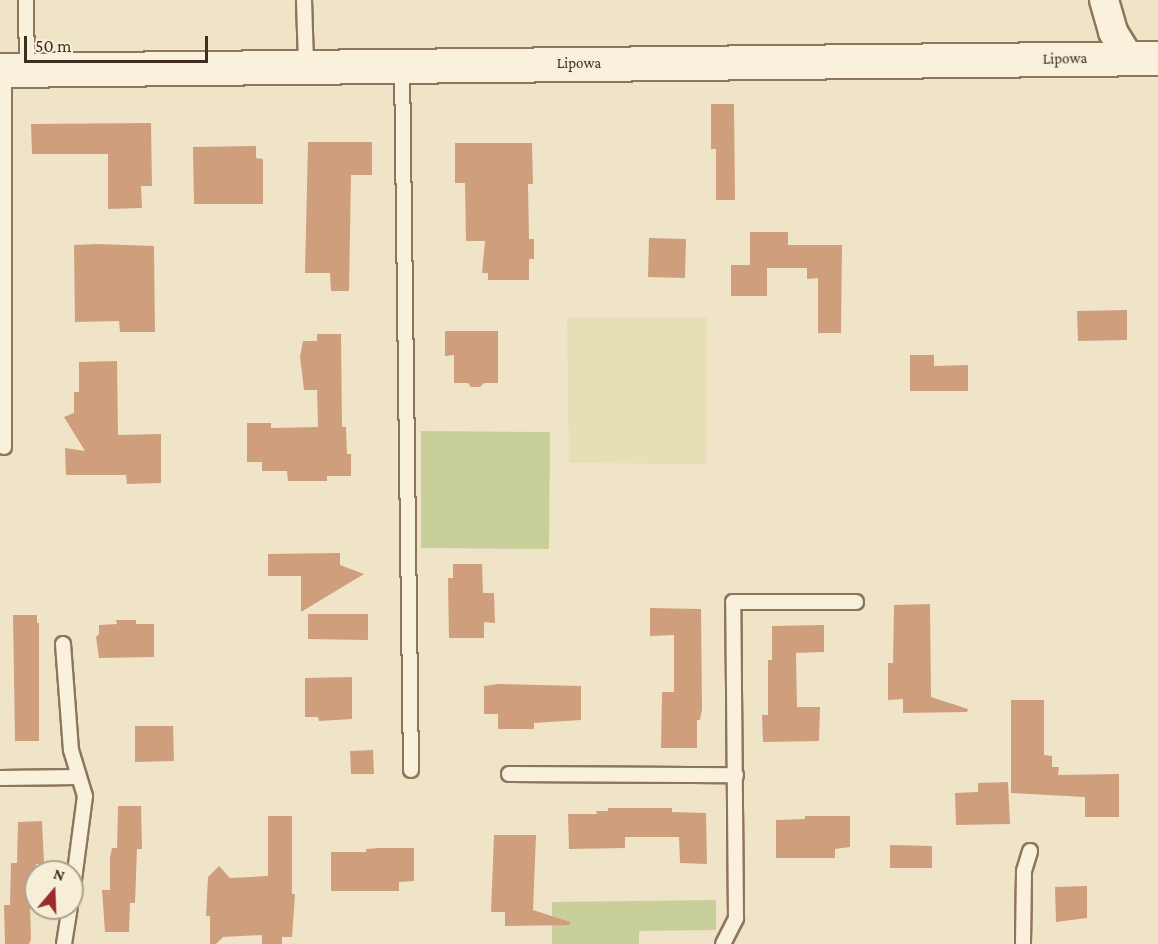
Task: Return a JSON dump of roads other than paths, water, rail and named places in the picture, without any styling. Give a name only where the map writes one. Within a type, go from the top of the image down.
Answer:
[{"type":"street","points":[[1104,0],[1113,32],[1144,59]]},
{"type":"street","name":"Lipowa","points":[[10,70],[402,64],[1144,59]]},
{"type":"lane","points":[[4,447],[10,70],[26,0]]},
{"type":"lane","points":[[304,0],[306,65]]},
{"type":"lane","points":[[402,64],[411,770]]},
{"type":"lane","points":[[723,944],[736,918],[734,602],[856,602]]},
{"type":"lane","points":[[63,644],[71,750],[85,796],[77,860]]},
{"type":"lane","points":[[508,774],[736,775]]},
{"type":"lane","points":[[0,778],[79,777]]},
{"type":"lane","points":[[1023,944],[1024,871],[1030,851]]},
{"type":"lane","points":[[64,944],[68,920]]}]
